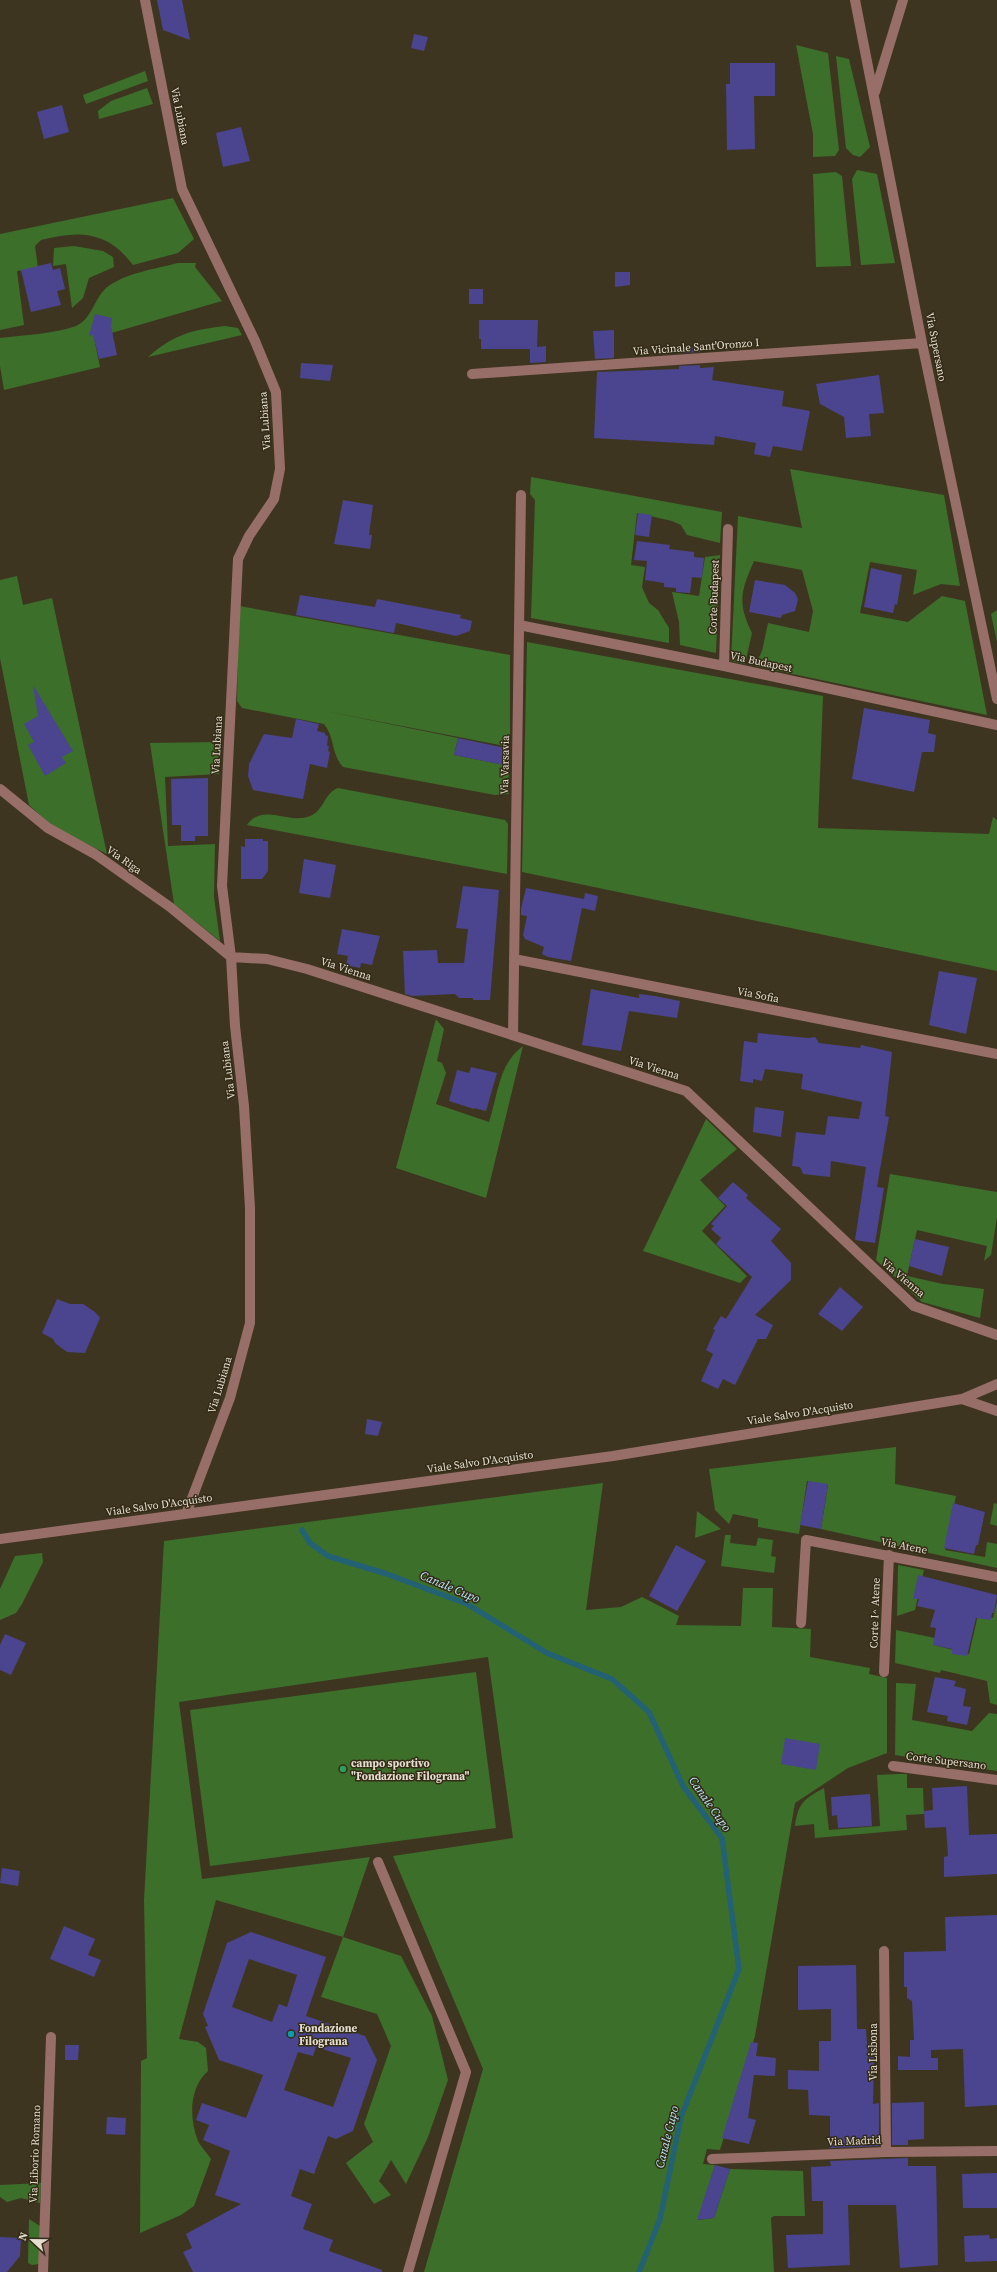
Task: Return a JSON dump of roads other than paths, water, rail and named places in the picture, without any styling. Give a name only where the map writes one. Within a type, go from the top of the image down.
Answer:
[{"type":"street","name":"Via Lubiana","points":[[145,0],[182,189],[255,341],[276,392],[280,469],[274,499],[249,536],[238,559],[222,886],[231,957],[235,1026],[244,1106],[250,1208],[250,1323],[230,1398],[186,1514]]},
{"type":"street","name":"Via Supersano","points":[[855,0],[922,343],[997,699]]},
{"type":"street","points":[[874,94],[903,0]]},
{"type":"street","name":"Via Vicinale Sant'Oronzo I","points":[[472,374],[922,343]]},
{"type":"street","name":"Via Varsavia","points":[[512,1036],[521,495]]},
{"type":"street","name":"Corte Budapest","points":[[724,666],[728,529]]},
{"type":"street","name":"Via Budapest","points":[[519,625],[724,666],[997,725]]},
{"type":"street","name":"Via Riga","points":[[0,789],[48,828],[95,854],[170,908],[231,957]]},
{"type":"street","name":"Via Vienna","points":[[231,957],[267,959],[307,969],[686,1091],[914,1306],[997,1335]]},
{"type":"street","name":"Via Sofia","points":[[514,959],[997,1054]]},
{"type":"street","name":"Viale Salvo D'Acquisto","points":[[0,1539],[613,1456],[962,1399],[997,1384]]},
{"type":"street","name":"Viale Salvo D'Acquisto","points":[[962,1399],[997,1411]]},
{"type":"street","name":"Via Atene","points":[[801,1623],[806,1540],[997,1577]]},
{"type":"street","name":"Corte I^ Atene","points":[[884,1672],[889,1555]]},
{"type":"street","name":"Corte Supersano","points":[[893,1766],[997,1780]]},
{"type":"street","points":[[378,1862],[466,2072],[408,2272]]},
{"type":"street","name":"Via Lisbona","points":[[884,1951],[886,2152]]},
{"type":"street","name":"Via Liborio Romano","points":[[43,2272],[51,2038]]},
{"type":"street","name":"Via Madrid","points":[[712,2159],[886,2152],[997,2151]]},
{"type":"waterway","name":"Canale Cupo","points":[[302,1530],[310,1543],[328,1556],[387,1574],[467,1604],[547,1653],[612,1679],[649,1712],[683,1786],[722,1838],[739,1969],[681,2117],[660,2219],[639,2272]]},
{"type":"place","name":"campo sportivo \"Fondazione Filograna\"","points":[[343,1769]]},
{"type":"place","name":"Fondazione Filograna","points":[[291,2034]]}]
